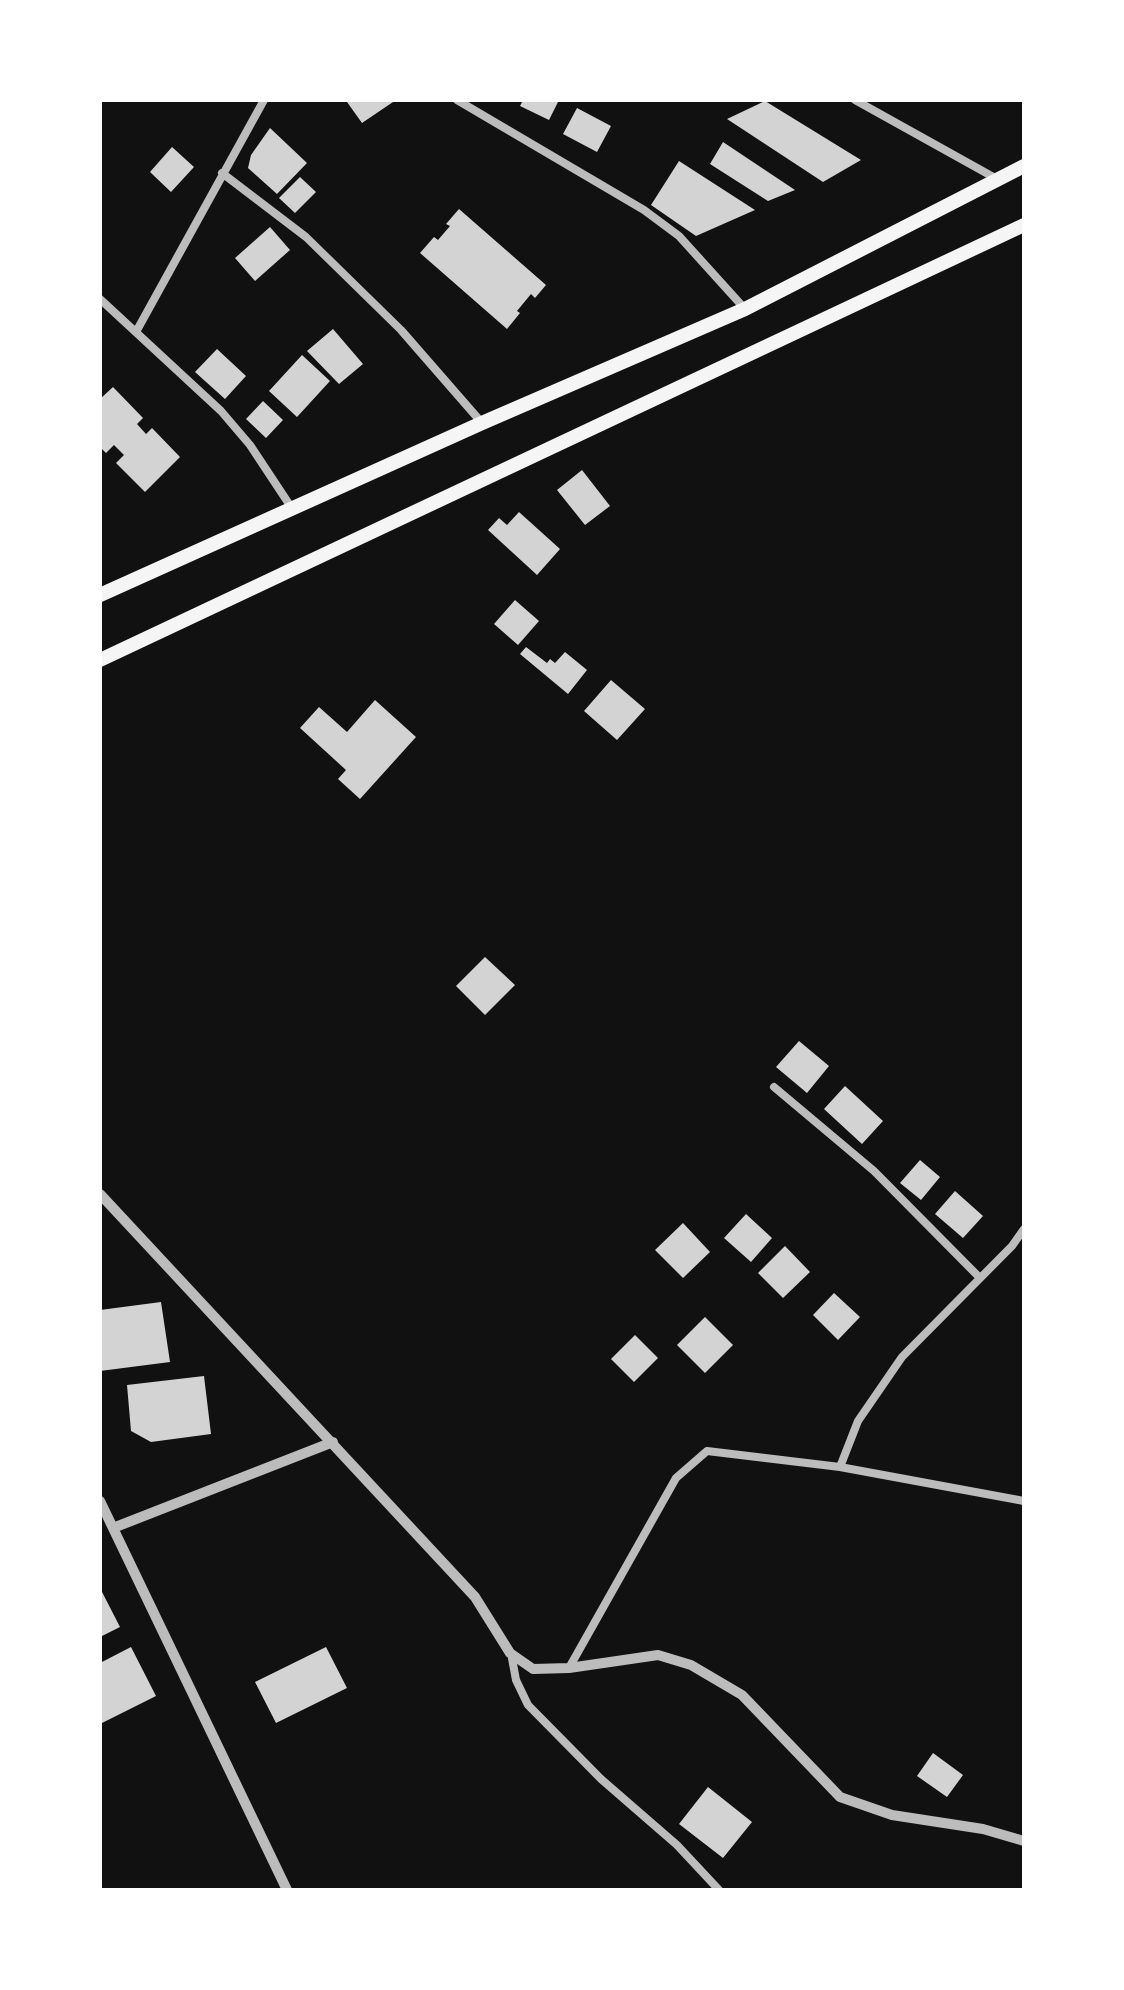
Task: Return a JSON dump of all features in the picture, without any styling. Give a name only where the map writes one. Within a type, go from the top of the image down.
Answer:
[{"type":"highway","points":[[100,595],[745,309],[1024,166]]},
{"type":"highway","points":[[100,660],[1024,225]]},
{"type":"street","points":[[136,332],[264,100]]},
{"type":"street","points":[[457,100],[644,210],[679,236],[745,309]]},
{"type":"street","points":[[855,100],[997,179]]},
{"type":"street","points":[[222,173],[306,237],[401,330],[482,423]]},
{"type":"street","points":[[100,299],[221,411],[250,445],[293,510]]},
{"type":"street","points":[[774,1087],[874,1171],[980,1278]]},
{"type":"street","points":[[100,1194],[475,1597],[510,1653],[516,1680],[528,1705],[601,1779],[677,1845],[719,1890]]},
{"type":"street","points":[[840,1467],[858,1421],[902,1357],[1012,1246],[1024,1229]]},
{"type":"street","points":[[113,1528],[333,1442]]},
{"type":"street","points":[[569,1668],[676,1478],[707,1451],[840,1467],[1024,1501]]},
{"type":"street","points":[[100,1501],[287,1890]]},
{"type":"street","points":[[510,1653],[533,1669],[569,1668],[620,1658],[658,1655],[691,1665],[742,1695],[840,1797],[892,1815],[1022,1838]]},
{"type":"building","points":[[396,100],[362,123],[347,102]]},
{"type":"building","points":[[523,100],[559,100],[549,120],[520,106]]},
{"type":"building","points":[[765,101],[861,160],[823,182],[727,119]]},
{"type":"building","points":[[577,108],[611,126],[597,152],[563,134]]},
{"type":"building","points":[[270,128],[307,163],[277,194],[248,168],[251,155]]},
{"type":"building","points":[[723,142],[795,190],[768,201],[710,164]]},
{"type":"building","points":[[172,147],[194,167],[171,192],[150,172]]},
{"type":"building","points":[[679,161],[755,210],[696,236],[651,205]]},
{"type":"building","points":[[300,177],[316,192],[295,213],[279,198]]},
{"type":"building","points":[[459,209],[546,285],[535,298],[531,294],[507,329],[420,253],[434,237],[438,240]]},
{"type":"building","points":[[270,227],[290,250],[255,281],[235,258]]},
{"type":"building","points":[[333,329],[363,364],[339,384],[307,351]]},
{"type":"building","points":[[217,349],[246,376],[225,399],[195,372]]},
{"type":"building","points":[[302,355],[330,381],[297,417],[269,391]]},
{"type":"building","points":[[113,387],[143,418],[137,424],[146,434],[152,428],[180,457],[145,492],[116,463],[124,455],[114,445],[106,453],[100,447],[100,399]]},
{"type":"building","points":[[263,401],[283,420],[266,438],[246,419]]},
{"type":"building","points":[[582,470],[610,506],[585,525],[557,490]]},
{"type":"building","points":[[519,512],[560,549],[537,575],[488,530],[499,518],[507,525]]},
{"type":"building","points":[[515,600],[539,621],[518,645],[494,624]]},
{"type":"building","points":[[526,647],[547,663],[550,659],[555,663],[565,652],[587,670],[568,694],[520,654]]},
{"type":"building","points":[[611,680],[645,709],[617,740],[584,711]]},
{"type":"building","points":[[375,700],[416,737],[360,799],[338,779],[346,770],[300,728],[319,707],[347,732]]},
{"type":"building","points":[[485,957],[515,985],[485,1015],[456,986]]},
{"type":"building","points":[[799,1041],[829,1066],[807,1093],[776,1067]]},
{"type":"building","points":[[845,1086],[883,1121],[862,1144],[824,1109]]},
{"type":"building","points":[[920,1160],[940,1177],[921,1200],[900,1183]]},
{"type":"building","points":[[955,1191],[983,1216],[963,1238],[935,1214]]},
{"type":"building","points":[[746,1214],[772,1238],[751,1262],[724,1238]]},
{"type":"building","points":[[683,1223],[710,1252],[683,1278],[655,1250]]},
{"type":"building","points":[[785,1246],[810,1272],[783,1298],[758,1273]]},
{"type":"building","points":[[834,1293],[860,1317],[838,1340],[813,1315]]},
{"type":"building","points":[[161,1302],[170,1362],[100,1371],[100,1310]]},
{"type":"building","points":[[705,1317],[733,1345],[705,1373],[677,1345]]},
{"type":"building","points":[[635,1335],[658,1358],[634,1382],[611,1359]]},
{"type":"building","points":[[204,1376],[211,1434],[151,1442],[131,1431],[127,1385]]},
{"type":"building","points":[[100,1588],[120,1627],[100,1637]]},
{"type":"building","points":[[131,1647],[156,1696],[100,1724],[100,1663]]},
{"type":"building","points":[[326,1647],[347,1688],[276,1723],[255,1682]]},
{"type":"building","points":[[933,1753],[963,1775],[947,1797],[917,1776]]},
{"type":"building","points":[[708,1787],[752,1822],[723,1858],[679,1824]]}]
